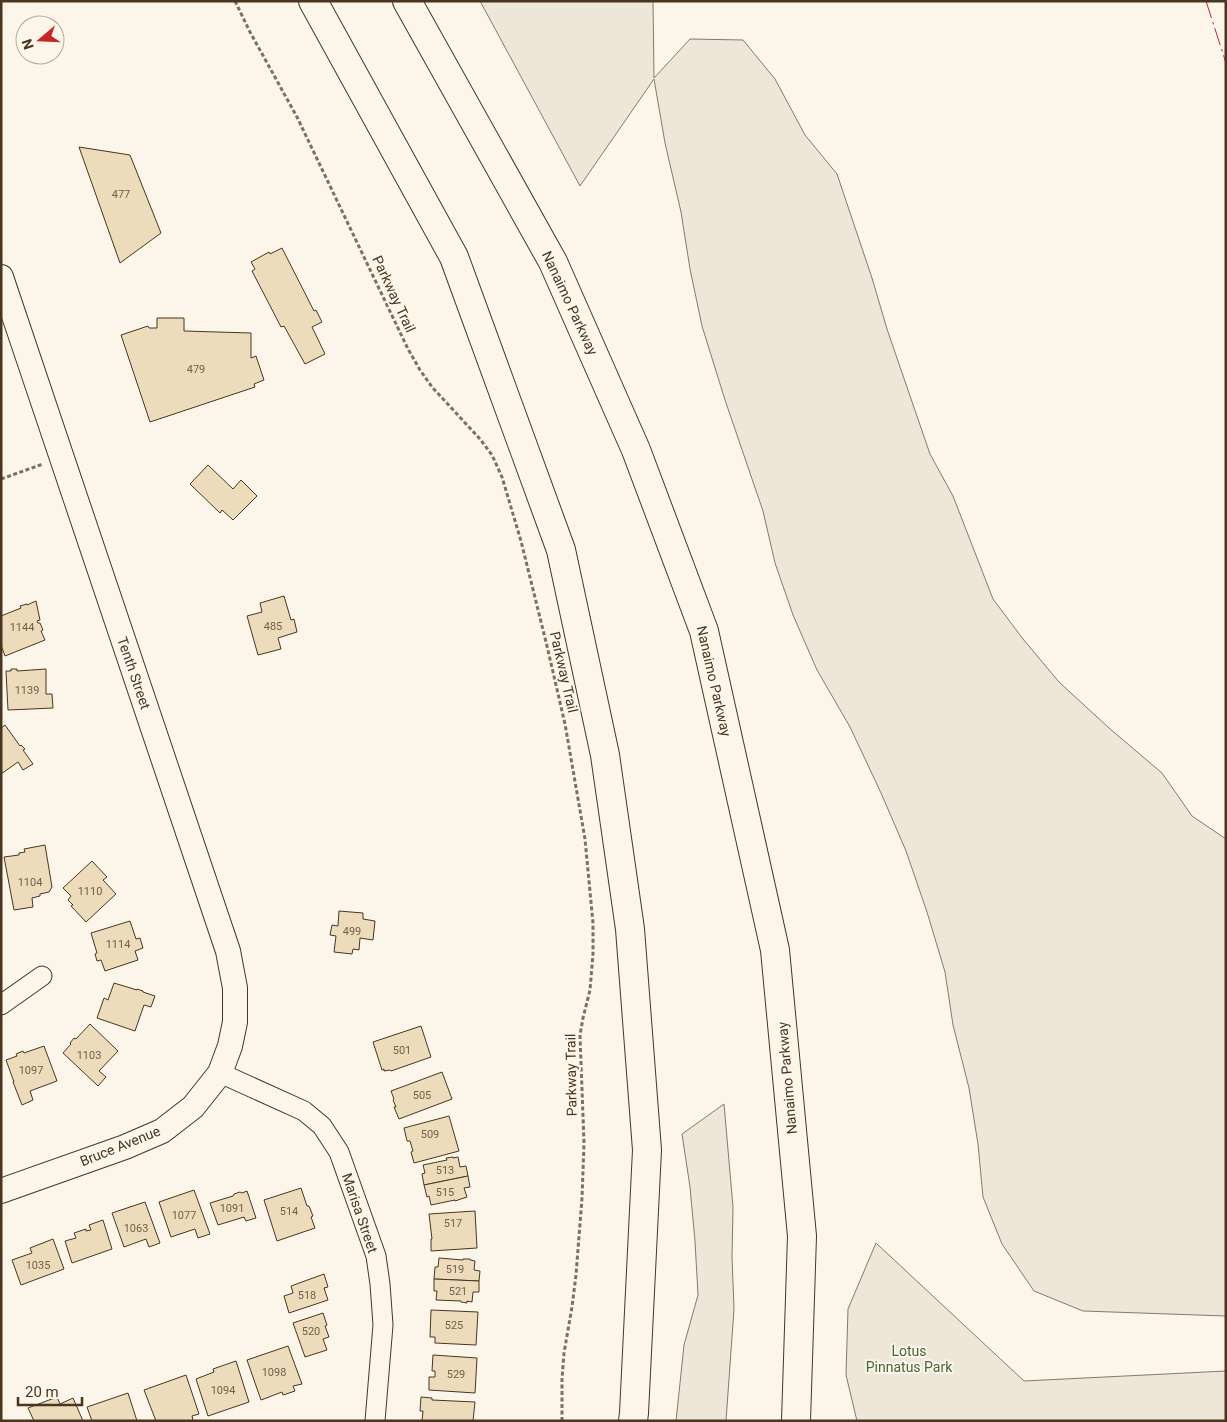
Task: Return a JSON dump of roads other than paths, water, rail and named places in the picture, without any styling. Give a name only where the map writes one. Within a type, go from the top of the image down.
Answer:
[{"type":"highway","points":[[313,1],[454,257],[561,550],[605,755],[630,929],[647,1150],[633,1421]]},
{"type":"highway","name":"Nanaimo Parkway","points":[[407,1],[553,262],[636,450],[704,630],[775,950],[802,1236],[796,1421]]},
{"type":"street","name":"Tenth Street","points":[[1,277],[228,952],[235,988],[235,1022],[230,1046],[220,1073]]},
{"type":"street","points":[[1,1005],[42,976]]},
{"type":"street","name":"Bruce Avenue","points":[[1,1191],[125,1147],[162,1130],[193,1107],[220,1073]]},
{"type":"street","name":"Marisa Street","points":[[220,1073],[304,1111],[322,1126],[339,1152],[376,1256],[380,1284],[382,1325],[376,1421]]},
{"type":"park label","name":"Lotus Pinnatus Park","points":[[909,1359]]}]
